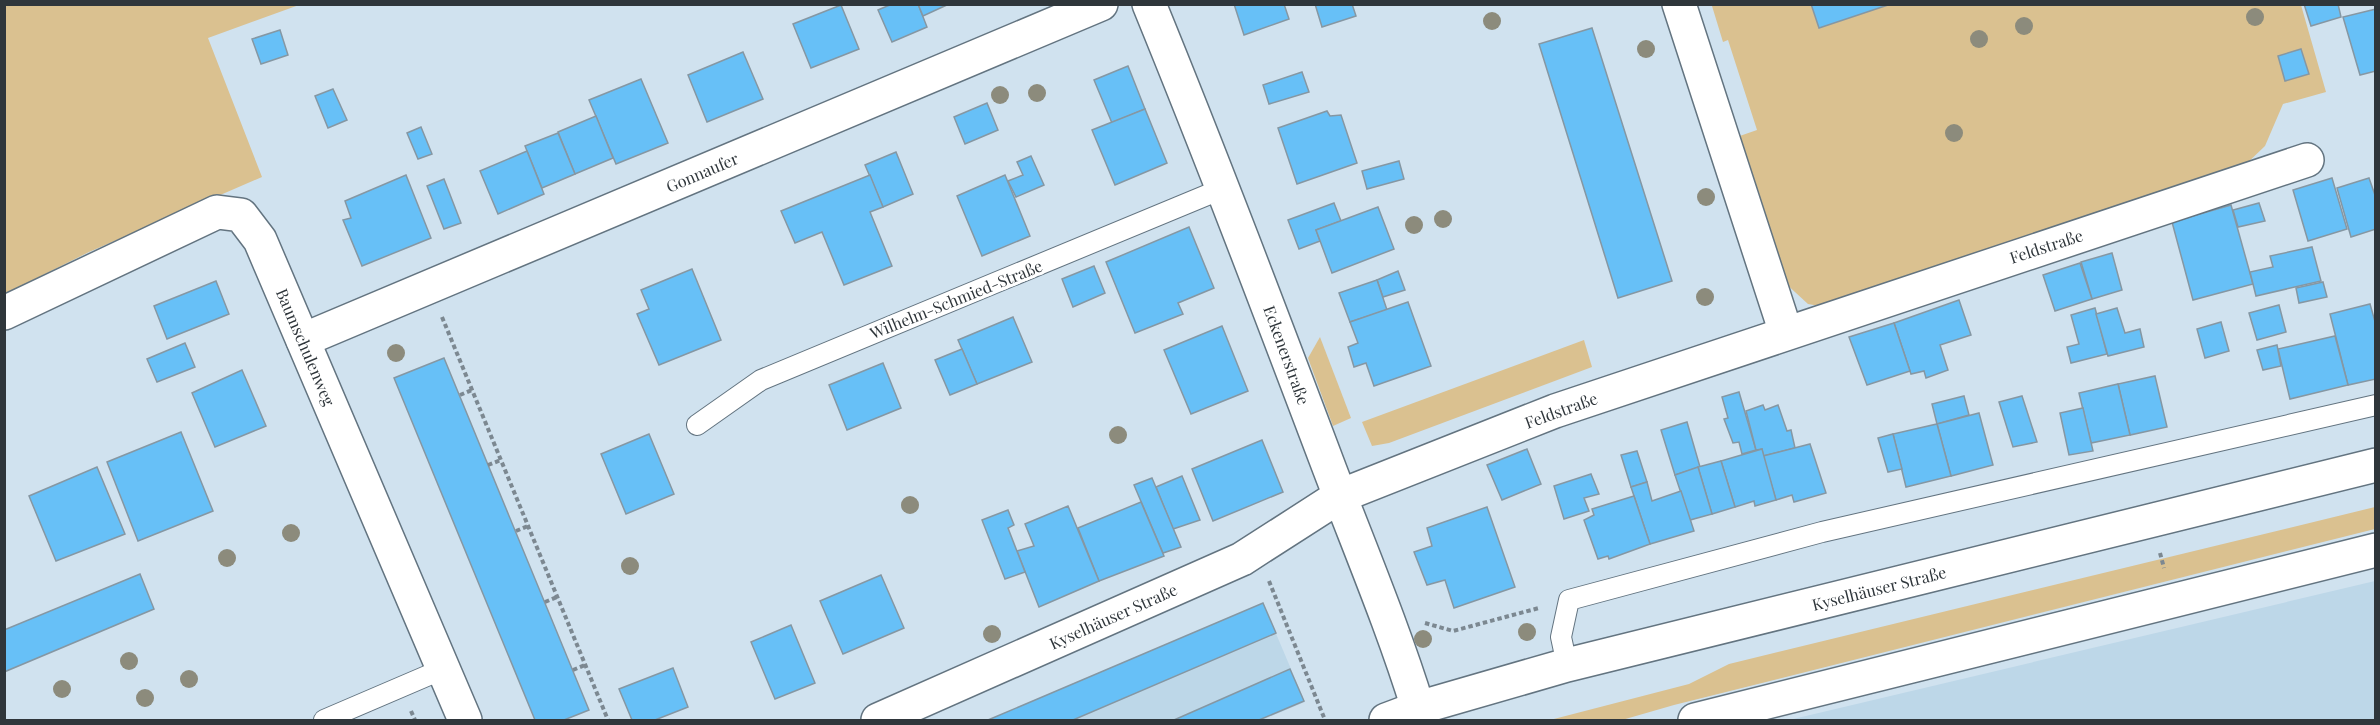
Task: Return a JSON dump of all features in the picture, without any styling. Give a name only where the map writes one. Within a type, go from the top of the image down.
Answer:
[{"type":"street","name":"Gonnaufer","points":[[303,340],[1101,4]]},
{"type":"street","name":"Eckenerstraße","points":[[1149,4],[1224,188],[1387,615],[1418,708]]},
{"type":"street","points":[[1679,4],[1786,333]]},
{"type":"street","name":"Feldstraße","points":[[1340,496],[1555,411],[2307,160]]},
{"type":"street","name":"Baumschulenweg","points":[[4,313],[217,212],[241,215],[260,240],[465,720]]},
{"type":"street","name":"Kyselhäuser Straße","points":[[1386,720],[1418,708],[1567,665],[2376,465]]},
{"type":"street","name":"Kyselhäuser Straße","points":[[878,720],[1242,560],[1340,496]]},
{"type":"street","points":[[1695,720],[2376,550]]},
{"type":"lane","name":"Wilhelm-Schmied-Straße","points":[[697,425],[760,380],[1224,188]]},
{"type":"lane","points":[[1567,665],[1561,637],[1569,600],[1822,532],[2376,405]]},
{"type":"lane","points":[[324,720],[443,669]]},
{"type":"path","points":[[429,286],[608,720]]},
{"type":"path","points":[[460,395],[472,390]]},
{"type":"path","points":[[489,465],[501,460]]},
{"type":"path","points":[[516,531],[528,526]]},
{"type":"path","points":[[1257,550],[1325,720]]},
{"type":"path","points":[[2160,553],[2166,575]]},
{"type":"path","points":[[545,602],[557,597]]},
{"type":"path","points":[[1387,615],[1409,618],[1453,631],[1569,600]]},
{"type":"path","points":[[573,670],[585,665]]},
{"type":"shaded area","points":[[1891,4],[2301,5],[2326,92],[2283,104],[2265,146],[2242,168],[1825,307],[1808,304],[1783,281],[1734,138],[1757,130],[1728,40],[1723,42],[1712,6],[1709,5],[1811,5],[1819,28]]},
{"type":"shaded area","points":[[5,5],[299,5],[208,38],[262,177],[89,252],[5,294]]},
{"type":"shaded area","points":[[1320,337],[1351,418],[1333,426],[1308,358]]},
{"type":"shaded area","points":[[1584,340],[1592,367],[1389,443],[1372,446],[1362,422]]},
{"type":"shaded area","points":[[2375,507],[2375,529],[1622,720],[1550,720],[1689,684],[1729,664]]},
{"type":"shaded area","points":[[2375,581],[2375,720],[1789,720]]},
{"type":"shaded area","points":[[1263,603],[1305,702],[1262,720],[988,720]]},
{"type":"building","points":[[892,4],[918,4],[927,27],[892,42],[878,10]]},
{"type":"building","points":[[918,4],[949,4],[923,16]]},
{"type":"building","points":[[1234,4],[1284,4],[1289,19],[1244,35]]},
{"type":"building","points":[[1315,4],[1352,4],[1356,16],[1322,27]]},
{"type":"building","points":[[1811,4],[1891,4],[1819,28]]},
{"type":"building","points":[[2304,4],[2338,4],[2341,17],[2311,26]]},
{"type":"building","points":[[841,5],[859,49],[811,68],[793,24]]},
{"type":"building","points":[[2376,9],[2376,71],[2360,75],[2343,17]]},
{"type":"building","points":[[1592,28],[1672,281],[1618,298],[1539,44]]},
{"type":"building","points":[[280,30],[288,55],[261,64],[252,39]]},
{"type":"building","points":[[2301,49],[2309,74],[2285,81],[2278,56]]},
{"type":"building","points":[[743,52],[763,99],[707,122],[688,75]]},
{"type":"building","points":[[1128,66],[1145,109],[1112,123],[1094,80]]},
{"type":"building","points":[[1302,72],[1309,92],[1269,104],[1263,85]]},
{"type":"building","points":[[641,79],[668,143],[616,164],[589,100]]},
{"type":"building","points":[[333,89],[347,120],[328,128],[315,96]]},
{"type":"building","points":[[987,103],[998,130],[965,144],[954,117]]},
{"type":"building","points":[[1145,109],[1167,163],[1115,185],[1092,130]]},
{"type":"building","points":[[1327,111],[1330,116],[1341,115],[1357,163],[1297,184],[1278,128]]},
{"type":"building","points":[[596,116],[613,158],[575,174],[558,132]]},
{"type":"building","points":[[421,127],[432,154],[418,159],[407,133]]},
{"type":"building","points":[[558,133],[575,174],[542,188],[525,146]]},
{"type":"building","points":[[527,151],[544,194],[498,214],[480,171]]},
{"type":"building","points":[[896,152],[913,194],[883,207],[865,165]]},
{"type":"building","points":[[1031,156],[1044,185],[1016,197],[1008,181],[1023,175],[1017,162]]},
{"type":"building","points":[[1399,161],[1404,179],[1367,189],[1362,171]]},
{"type":"building","points":[[406,175],[431,238],[362,266],[343,220],[351,218],[345,201]]},
{"type":"building","points":[[870,175],[883,207],[870,212],[892,266],[844,285],[822,232],[795,243],[781,211]]},
{"type":"building","points":[[1005,175],[1030,236],[982,256],[957,196]]},
{"type":"building","points":[[2332,178],[2347,229],[2308,241],[2293,190]]},
{"type":"building","points":[[2369,178],[2376,198],[2376,229],[2351,237],[2337,188]]},
{"type":"building","points":[[444,179],[461,223],[444,229],[427,186]]},
{"type":"building","points":[[1334,203],[1341,221],[1316,230],[1320,241],[1299,249],[1288,220]]},
{"type":"building","points":[[2259,203],[2265,221],[2238,227],[2233,210]]},
{"type":"building","points":[[2231,205],[2253,284],[2193,300],[2172,222]]},
{"type":"building","points":[[1378,207],[1394,249],[1332,273],[1316,230]]},
{"type":"building","points":[[1189,227],[1214,288],[1178,303],[1183,314],[1135,333],[1106,262]]},
{"type":"building","points":[[2312,247],[2321,281],[2256,296],[2250,272],[2273,267],[2270,256]]},
{"type":"building","points":[[2112,253],[2122,290],[2092,299],[2081,262]]},
{"type":"building","points":[[2080,263],[2092,299],[2055,311],[2043,275]]},
{"type":"building","points":[[1094,266],[1105,293],[1073,307],[1062,279]]},
{"type":"building","points":[[692,269],[721,340],[659,365],[637,314],[649,309],[641,290]]},
{"type":"building","points":[[1398,271],[1405,290],[1383,297],[1377,280]]},
{"type":"building","points":[[1377,280],[1387,310],[1350,322],[1339,293]]},
{"type":"building","points":[[216,281],[229,314],[167,339],[154,306]]},
{"type":"building","points":[[2323,282],[2327,297],[2299,303],[2296,288]]},
{"type":"building","points":[[1959,300],[1971,335],[1940,345],[1948,370],[1926,378],[1924,371],[1911,374],[1894,323]]},
{"type":"building","points":[[1408,302],[1431,366],[1374,386],[1366,363],[1354,367],[1348,347],[1358,343],[1350,322]]},
{"type":"building","points":[[2370,304],[2376,325],[2376,379],[2348,385],[2330,314]]},
{"type":"building","points":[[2279,305],[2286,332],[2257,340],[2249,313]]},
{"type":"building","points":[[2095,308],[2107,354],[2071,363],[2067,347],[2079,344],[2071,315]]},
{"type":"building","points":[[2117,308],[2125,333],[2140,329],[2144,347],[2108,356],[2096,314]]},
{"type":"building","points":[[1013,317],[1032,362],[977,384],[958,340]]},
{"type":"building","points":[[2221,322],[2229,351],[2205,358],[2197,329]]},
{"type":"building","points":[[1894,323],[1910,371],[1867,385],[1849,337]]},
{"type":"building","points":[[1222,326],[1248,391],[1191,414],[1164,350]]},
{"type":"building","points":[[2335,336],[2348,385],[2290,399],[2278,349]]},
{"type":"building","points":[[185,343],[195,367],[157,382],[147,359]]},
{"type":"building","points":[[2277,345],[2281,366],[2263,370],[2257,350]]},
{"type":"building","points":[[962,349],[977,384],[950,395],[935,360]]},
{"type":"building","points":[[444,358],[589,710],[564,720],[535,720],[394,378]]},
{"type":"building","points":[[883,363],[901,408],[847,430],[829,385]]},
{"type":"building","points":[[242,370],[266,426],[215,447],[192,393]]},
{"type":"building","points":[[2155,376],[2167,427],[2130,435],[2118,384]]},
{"type":"building","points":[[2118,384],[2130,435],[2091,443],[2079,393]]},
{"type":"building","points":[[1739,392],[1756,450],[1742,454],[1739,442],[1733,443],[1724,419],[1728,418],[1722,397]]},
{"type":"building","points":[[1964,396],[1969,415],[1937,424],[1932,404]]},
{"type":"building","points":[[2022,396],[2037,442],[2013,447],[1999,402]]},
{"type":"building","points":[[1763,405],[1765,410],[1778,405],[1787,431],[1791,430],[1795,448],[1763,456],[1762,449],[1756,450],[1746,411]]},
{"type":"building","points":[[2083,408],[2093,451],[2069,455],[2060,413]]},
{"type":"building","points":[[1979,413],[1993,465],[1951,476],[1937,424]]},
{"type":"building","points":[[1687,422],[1700,467],[1675,475],[1661,430]]},
{"type":"building","points":[[1937,424],[1951,476],[1906,487],[1893,434]]},
{"type":"building","points":[[181,432],[213,511],[138,541],[107,462]]},
{"type":"building","points":[[649,434],[674,494],[626,514],[601,454]]},
{"type":"building","points":[[1893,434],[1902,469],[1888,472],[1878,438]]},
{"type":"building","points":[[1262,440],[1283,492],[1213,521],[1192,469]]},
{"type":"building","points":[[1810,444],[1826,493],[1794,502],[1792,495],[1776,500],[1763,456]]},
{"type":"building","points":[[1527,449],[1541,484],[1502,500],[1487,465]]},
{"type":"building","points":[[1762,449],[1776,500],[1755,506],[1754,501],[1735,507],[1721,461]]},
{"type":"building","points":[[1637,451],[1647,482],[1631,487],[1621,455]]},
{"type":"building","points":[[1721,461],[1735,507],[1712,514],[1698,467]]},
{"type":"building","points":[[97,467],[125,534],[56,561],[29,496]]},
{"type":"building","points":[[1698,467],[1712,514],[1690,520],[1675,475]]},
{"type":"building","points":[[1591,474],[1599,494],[1584,498],[1589,511],[1564,519],[1554,486]]},
{"type":"building","points":[[1182,476],[1200,520],[1173,529],[1156,487]]},
{"type":"building","points":[[1152,478],[1181,547],[1163,553],[1134,485]]},
{"type":"building","points":[[1647,482],[1652,501],[1681,491],[1694,531],[1650,544],[1631,487]]},
{"type":"building","points":[[1634,496],[1650,544],[1609,559],[1608,556],[1598,559],[1584,520],[1594,515],[1592,509]]},
{"type":"building","points":[[1141,502],[1164,556],[1099,581],[1078,528]]},
{"type":"building","points":[[1068,506],[1099,581],[1039,607],[1017,551],[1034,546],[1025,524]]},
{"type":"building","points":[[1487,507],[1515,587],[1454,608],[1445,580],[1427,585],[1414,552],[1432,546],[1427,528]]},
{"type":"building","points":[[1008,510],[1014,525],[1008,528],[1025,572],[1005,579],[982,520]]},
{"type":"building","points":[[140,574],[154,609],[4,672],[4,630]]},
{"type":"building","points":[[881,575],[904,628],[843,654],[820,601]]},
{"type":"building","points":[[1263,603],[1276,633],[1073,720],[988,720]]},
{"type":"building","points":[[791,625],[815,683],[775,699],[751,642]]},
{"type":"building","points":[[673,668],[688,707],[655,720],[632,720],[619,689]]},
{"type":"building","points":[[1290,669],[1304,701],[1259,720],[1174,720]]}]
